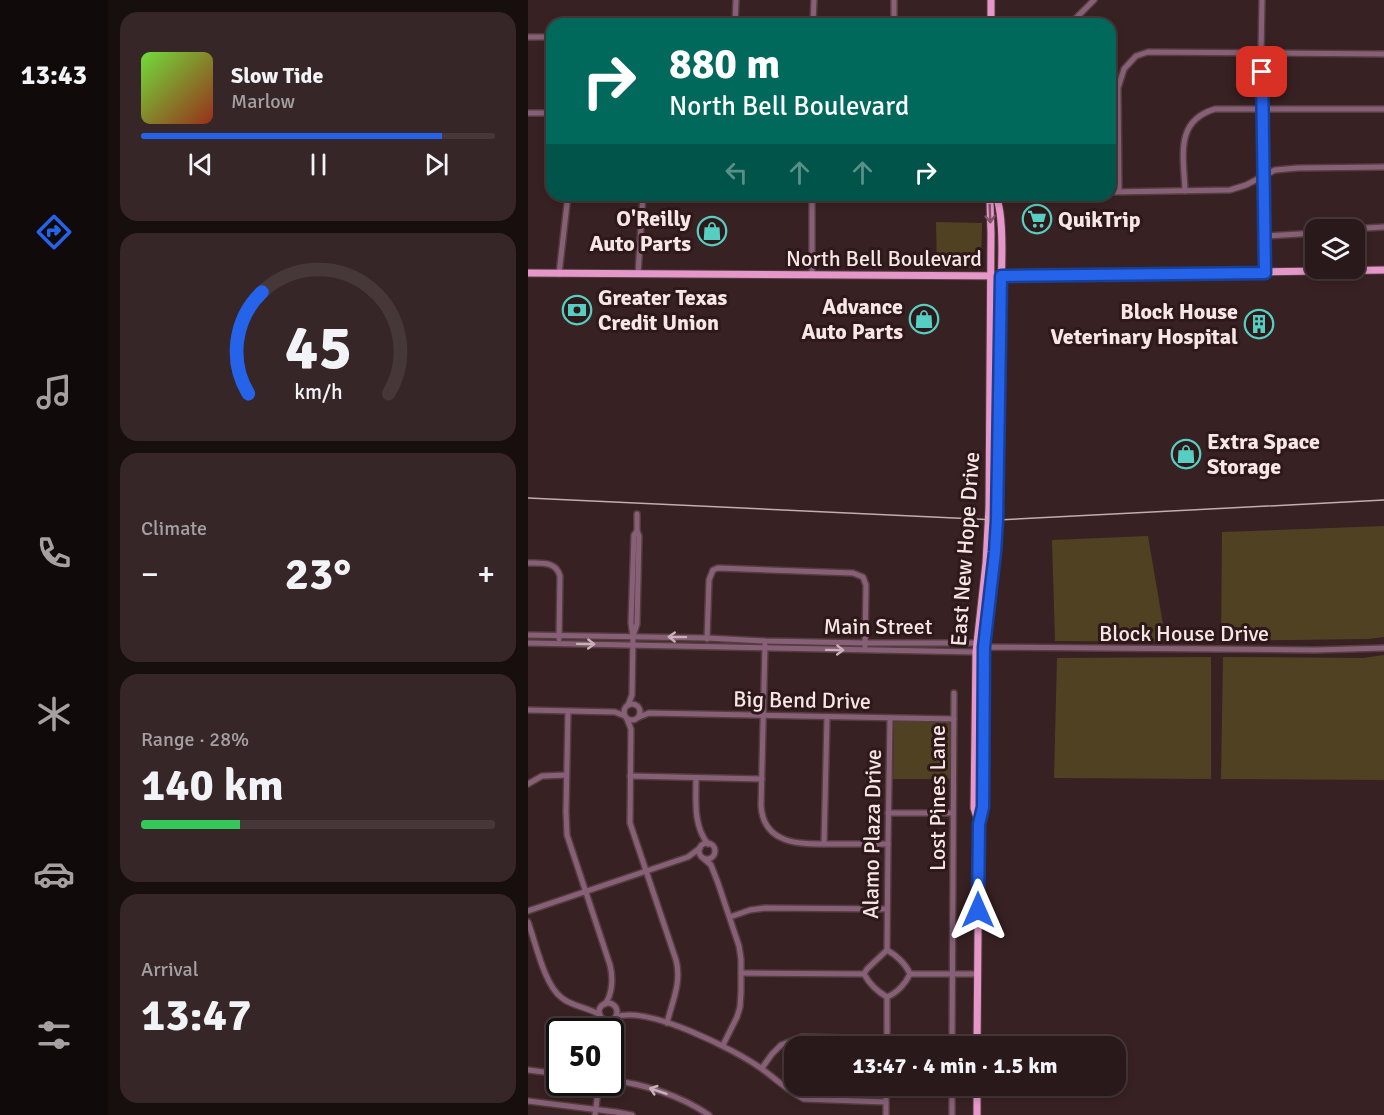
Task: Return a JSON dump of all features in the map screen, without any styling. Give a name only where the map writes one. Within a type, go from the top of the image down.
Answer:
[{"type":"main road","points":[[991,0],[991,18]]},
{"type":"main road","name":"East New Hope Drive","points":[[979,824],[974,808],[976,652],[986,563],[989,508],[991,201]]},
{"type":"main road","name":"East New Hope Drive","points":[[977,1036],[979,824],[983,807],[984,647],[997,520],[1001,276],[999,201]]},
{"type":"main road","name":"North Bell Boulevard","points":[[528,273],[1001,276],[1384,270]]},
{"type":"main road","points":[[977,1096],[977,1115]]},
{"type":"street","points":[[735,18],[736,0]]},
{"type":"street","points":[[813,18],[814,0]]},
{"type":"street","points":[[894,0],[894,18]]},
{"type":"street","points":[[1076,18],[1094,0]]},
{"type":"street","points":[[1262,0],[1265,273]]},
{"type":"street","points":[[528,37],[546,37]]},
{"type":"street","points":[[1119,191],[1118,88],[1124,69],[1136,56],[1148,52],[1384,54]]},
{"type":"street","points":[[1185,191],[1183,147],[1186,131],[1192,121],[1203,113],[1215,109],[1384,109]]},
{"type":"street","points":[[528,113],[546,113]]},
{"type":"street","points":[[1116,191],[1230,190],[1275,171],[1298,168],[1384,167]]},
{"type":"street","points":[[559,274],[567,201]]},
{"type":"street","points":[[638,274],[643,201]]},
{"type":"street","points":[[812,201],[812,276]]},
{"type":"street","points":[[1365,228],[1384,227]]},
{"type":"street","points":[[1264,237],[1305,234]]},
{"type":"street","points":[[637,514],[631,601],[632,695],[624,712],[631,729],[630,822],[679,972],[667,1023]]},
{"type":"street","points":[[528,563],[549,564],[559,571],[559,644]]},
{"type":"street","points":[[707,646],[709,580],[713,570],[723,567],[858,574],[866,585],[865,650]]},
{"type":"street","name":"Main Street","points":[[528,635],[866,643],[977,642]]},
{"type":"street","points":[[765,641],[761,810],[767,827],[773,834],[790,842],[888,844]]},
{"type":"street","points":[[976,652],[984,647],[977,642]]},
{"type":"street","name":"Main Street","points":[[528,643],[976,652]]},
{"type":"street","name":"Block House Drive","points":[[984,647],[1315,650],[1384,648]]},
{"type":"street","name":"Lost Pines Lane","points":[[952,1036],[954,693]]},
{"type":"street","points":[[631,729],[640,712],[632,695]]},
{"type":"street","points":[[615,712],[633,704],[638,707]]},
{"type":"street","name":"Big Bend Drive","points":[[638,707],[649,713]]},
{"type":"street","points":[[528,710],[615,712],[632,721],[638,718]]},
{"type":"street","points":[[568,711],[567,835],[610,964],[612,980],[610,998],[615,1007],[614,1018]]},
{"type":"street","name":"Big Bend Drive","points":[[638,718],[649,713],[954,718]]},
{"type":"street","points":[[824,844],[827,717]]},
{"type":"street","name":"Alamo Plaza Drive","points":[[887,950],[890,718]]},
{"type":"street","points":[[528,784],[542,776],[566,775]]},
{"type":"street","points":[[630,776],[762,779]]},
{"type":"street","points":[[696,778],[696,817],[702,836],[714,848],[711,866]]},
{"type":"street","points":[[888,813],[953,813]]},
{"type":"street","points":[[702,836],[700,848],[702,857],[711,866],[739,946],[740,1007],[723,1045]]},
{"type":"street","points":[[528,911],[688,857],[704,844],[708,844]]},
{"type":"street","points":[[688,857],[708,859],[714,855]]},
{"type":"street","points":[[730,917],[765,908],[887,909]]},
{"type":"street","points":[[528,922],[547,978],[554,991],[570,1003],[592,1010],[602,1017],[614,1018],[622,1014],[645,1017],[699,1034],[762,1068],[794,1094],[804,1099],[886,1102]]},
{"type":"street","points":[[864,974],[887,950],[908,968],[910,974],[908,979],[893,995],[887,997]]},
{"type":"street","points":[[741,973],[864,974]]},
{"type":"street","points":[[864,974],[887,997]]},
{"type":"street","points":[[910,974],[977,974]]},
{"type":"street","points":[[887,997],[887,1036]]},
{"type":"street","points":[[602,1017],[603,1005],[610,998]]},
{"type":"street","points":[[592,1010],[610,1003],[622,1014]]},
{"type":"street","points":[[762,1068],[772,1053],[784,1044]]},
{"type":"street","points":[[528,1070],[546,1072]]},
{"type":"street","points":[[624,1083],[658,1091],[710,1115]]},
{"type":"street","points":[[595,1112],[597,1096]]},
{"type":"street","points":[[886,1096],[886,1115]]},
{"type":"street","points":[[952,1096],[952,1115]]},
{"type":"street","points":[[528,1101],[595,1112],[632,1115]]},
{"type":"shaded area","points":[[936,222],[982,223],[981,268],[937,268]]},
{"type":"shaded area","points":[[1384,526],[1384,637],[1221,641],[1222,532]]},
{"type":"shaded area","points":[[1148,536],[1166,642],[1055,641],[1052,540]]},
{"type":"shaded area","points":[[1384,655],[1384,780],[1221,779],[1223,657],[1363,658]]},
{"type":"shaded area","points":[[1211,657],[1211,779],[1054,778],[1057,658]]},
{"type":"shaded area","points":[[894,722],[951,722],[951,779],[893,779]]},
{"type":"railway","points":[[528,498],[997,520],[1384,500]]},
{"type":"place","name":"QuikTrip","points":[[1037,219]]},
{"type":"place","name":"O'Reilly Auto Parts","points":[[712,231]]},
{"type":"place","name":"Greater Texas Credit Union","points":[[577,310]]},
{"type":"place","name":"Advance Auto Parts","points":[[924,319]]},
{"type":"place","name":"Block House Veterinary Hospital","points":[[1259,324]]},
{"type":"place","name":"Extra Space Storage","points":[[1186,454]]},
{"type":"route","points":[[978,910],[979,824],[983,807],[984,647],[997,520],[1001,276],[1265,273],[1262,72]]}]
